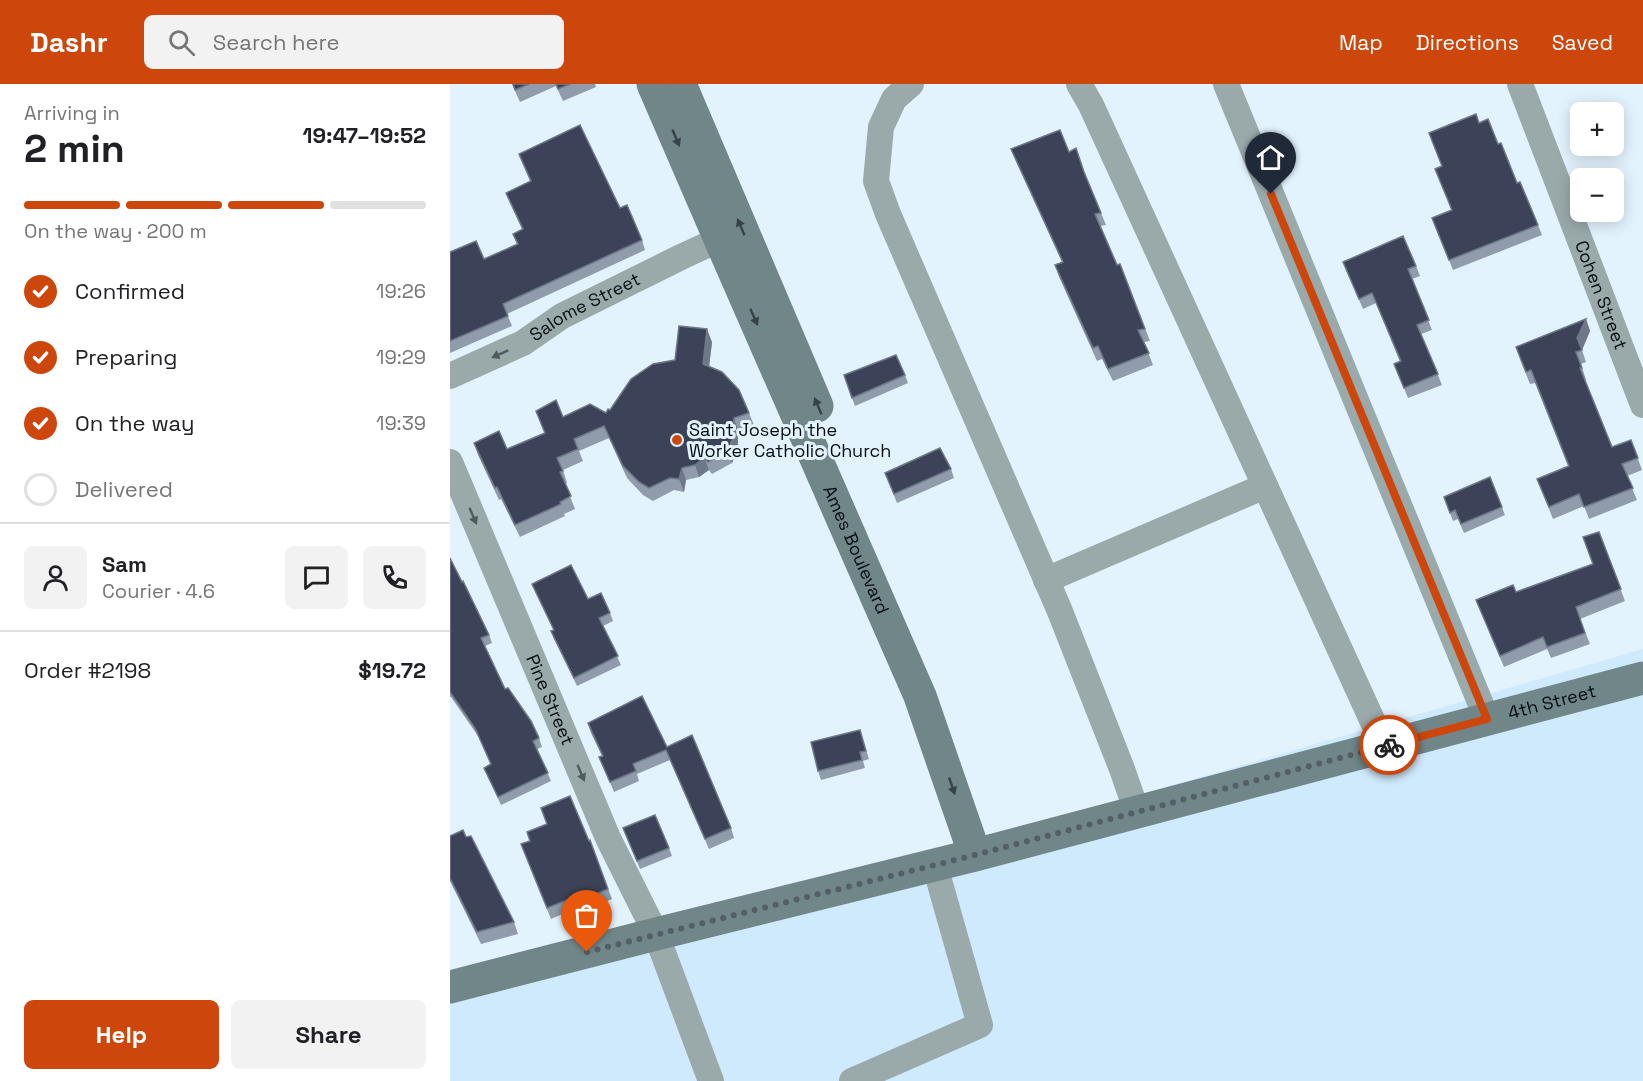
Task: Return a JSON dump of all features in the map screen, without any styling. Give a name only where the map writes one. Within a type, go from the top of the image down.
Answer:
[{"type":"street","name":"Ames Boulevard","points":[[653,84],[920,696],[986,853]]},
{"type":"street","name":"Ames Boulevard","points":[[680,84],[943,699],[986,853]]},
{"type":"street","points":[[911,84],[894,99],[881,127],[876,181],[888,214],[1046,580],[1137,812]]},
{"type":"street","points":[[1079,84],[1091,105],[1384,746]]},
{"type":"street","points":[[1226,84],[1487,719]]},
{"type":"street","name":"Cohen Street","points":[[1520,84],[1643,405]]},
{"type":"street","name":"Salome Street","points":[[450,376],[523,343],[562,316],[720,239]]},
{"type":"street","name":"Pine Street","points":[[450,462],[608,838],[656,934],[711,1081]]},
{"type":"street","points":[[1046,580],[1265,486]]},
{"type":"street","name":"4th Street","points":[[450,987],[986,853],[1643,678]]},
{"type":"street","points":[[852,1081],[980,1024],[935,866]]},
{"type":"shaded area","points":[[1643,649],[1643,1081],[450,1081],[450,977],[949,850]]},
{"type":"building","points":[[513,84],[529,84],[515,90]]},
{"type":"building","points":[[556,84],[570,84],[558,89]]},
{"type":"building","points":[[1476,114],[1479,123],[1488,119],[1498,144],[1501,143],[1517,183],[1520,182],[1538,225],[1449,260],[1432,218],[1452,210],[1435,169],[1442,166],[1429,133]]},
{"type":"building","points":[[580,125],[620,208],[627,205],[642,240],[503,304],[508,316],[450,341],[450,252],[476,241],[484,259],[518,244],[513,234],[523,229],[506,193],[531,181],[519,154]]},
{"type":"building","points":[[1060,130],[1069,152],[1076,148],[1101,213],[1095,214],[1117,265],[1120,264],[1145,329],[1138,330],[1149,353],[1108,369],[1098,346],[1093,348],[1055,265],[1063,262],[1011,149]]},
{"type":"building","points":[[1403,236],[1416,266],[1408,269],[1429,320],[1417,325],[1438,374],[1404,388],[1394,364],[1401,361],[1372,293],[1359,299],[1343,262]]},
{"type":"building","points":[[1586,319],[1577,338],[1582,350],[1576,352],[1582,368],[1580,368],[1612,447],[1631,440],[1638,458],[1622,464],[1633,488],[1584,507],[1579,494],[1549,507],[1537,479],[1569,466],[1531,370],[1526,372],[1516,347]]},
{"type":"building","points":[[679,326],[707,329],[703,364],[722,372],[739,390],[749,413],[734,418],[733,437],[728,450],[708,462],[704,458],[695,465],[682,468],[679,479],[670,478],[649,488],[639,482],[623,466],[604,426],[574,439],[578,449],[557,458],[563,471],[560,472],[571,496],[560,502],[561,504],[515,525],[474,443],[499,431],[507,449],[545,433],[536,411],[556,400],[563,417],[590,404],[606,413],[631,379],[653,364],[675,360]]},
{"type":"building","points":[[896,355],[905,375],[852,398],[844,375]]},
{"type":"building","points":[[940,448],[951,469],[894,494],[885,473]]},
{"type":"building","points":[[1490,477],[1502,507],[1461,524],[1455,510],[1450,513],[1444,497]]},
{"type":"building","points":[[1599,532],[1621,589],[1576,607],[1585,633],[1547,647],[1543,637],[1500,656],[1476,600],[1513,585],[1516,592],[1593,564],[1583,537]]},
{"type":"building","points":[[450,558],[489,635],[481,638],[505,689],[508,688],[531,721],[539,738],[533,741],[548,773],[498,797],[484,768],[491,764],[475,728],[450,692]]},
{"type":"building","points":[[571,565],[588,599],[601,593],[610,613],[599,618],[618,656],[574,678],[551,631],[554,630],[532,584]]},
{"type":"building","points":[[642,696],[667,747],[692,735],[731,828],[705,839],[666,750],[633,764],[636,771],[610,782],[599,757],[603,756],[588,723]]},
{"type":"building","points":[[860,730],[866,751],[860,752],[862,760],[818,771],[811,742]]},
{"type":"building","points":[[570,796],[590,840],[608,889],[579,901],[577,896],[547,908],[521,844],[530,841],[527,832],[547,824],[541,808]]},
{"type":"building","points":[[655,815],[669,848],[637,861],[623,828]]},
{"type":"building","points":[[463,830],[466,837],[471,836],[514,922],[477,932],[450,878],[450,836]]},
{"type":"way so far","points":[[587,952],[935,866],[1389,745]]},
{"type":"place","name":"Saint Joseph the Worker Catholic Church","points":[[677,440]]},
{"type":"route","points":[[1271,194],[1487,719],[1389,745]]}]
